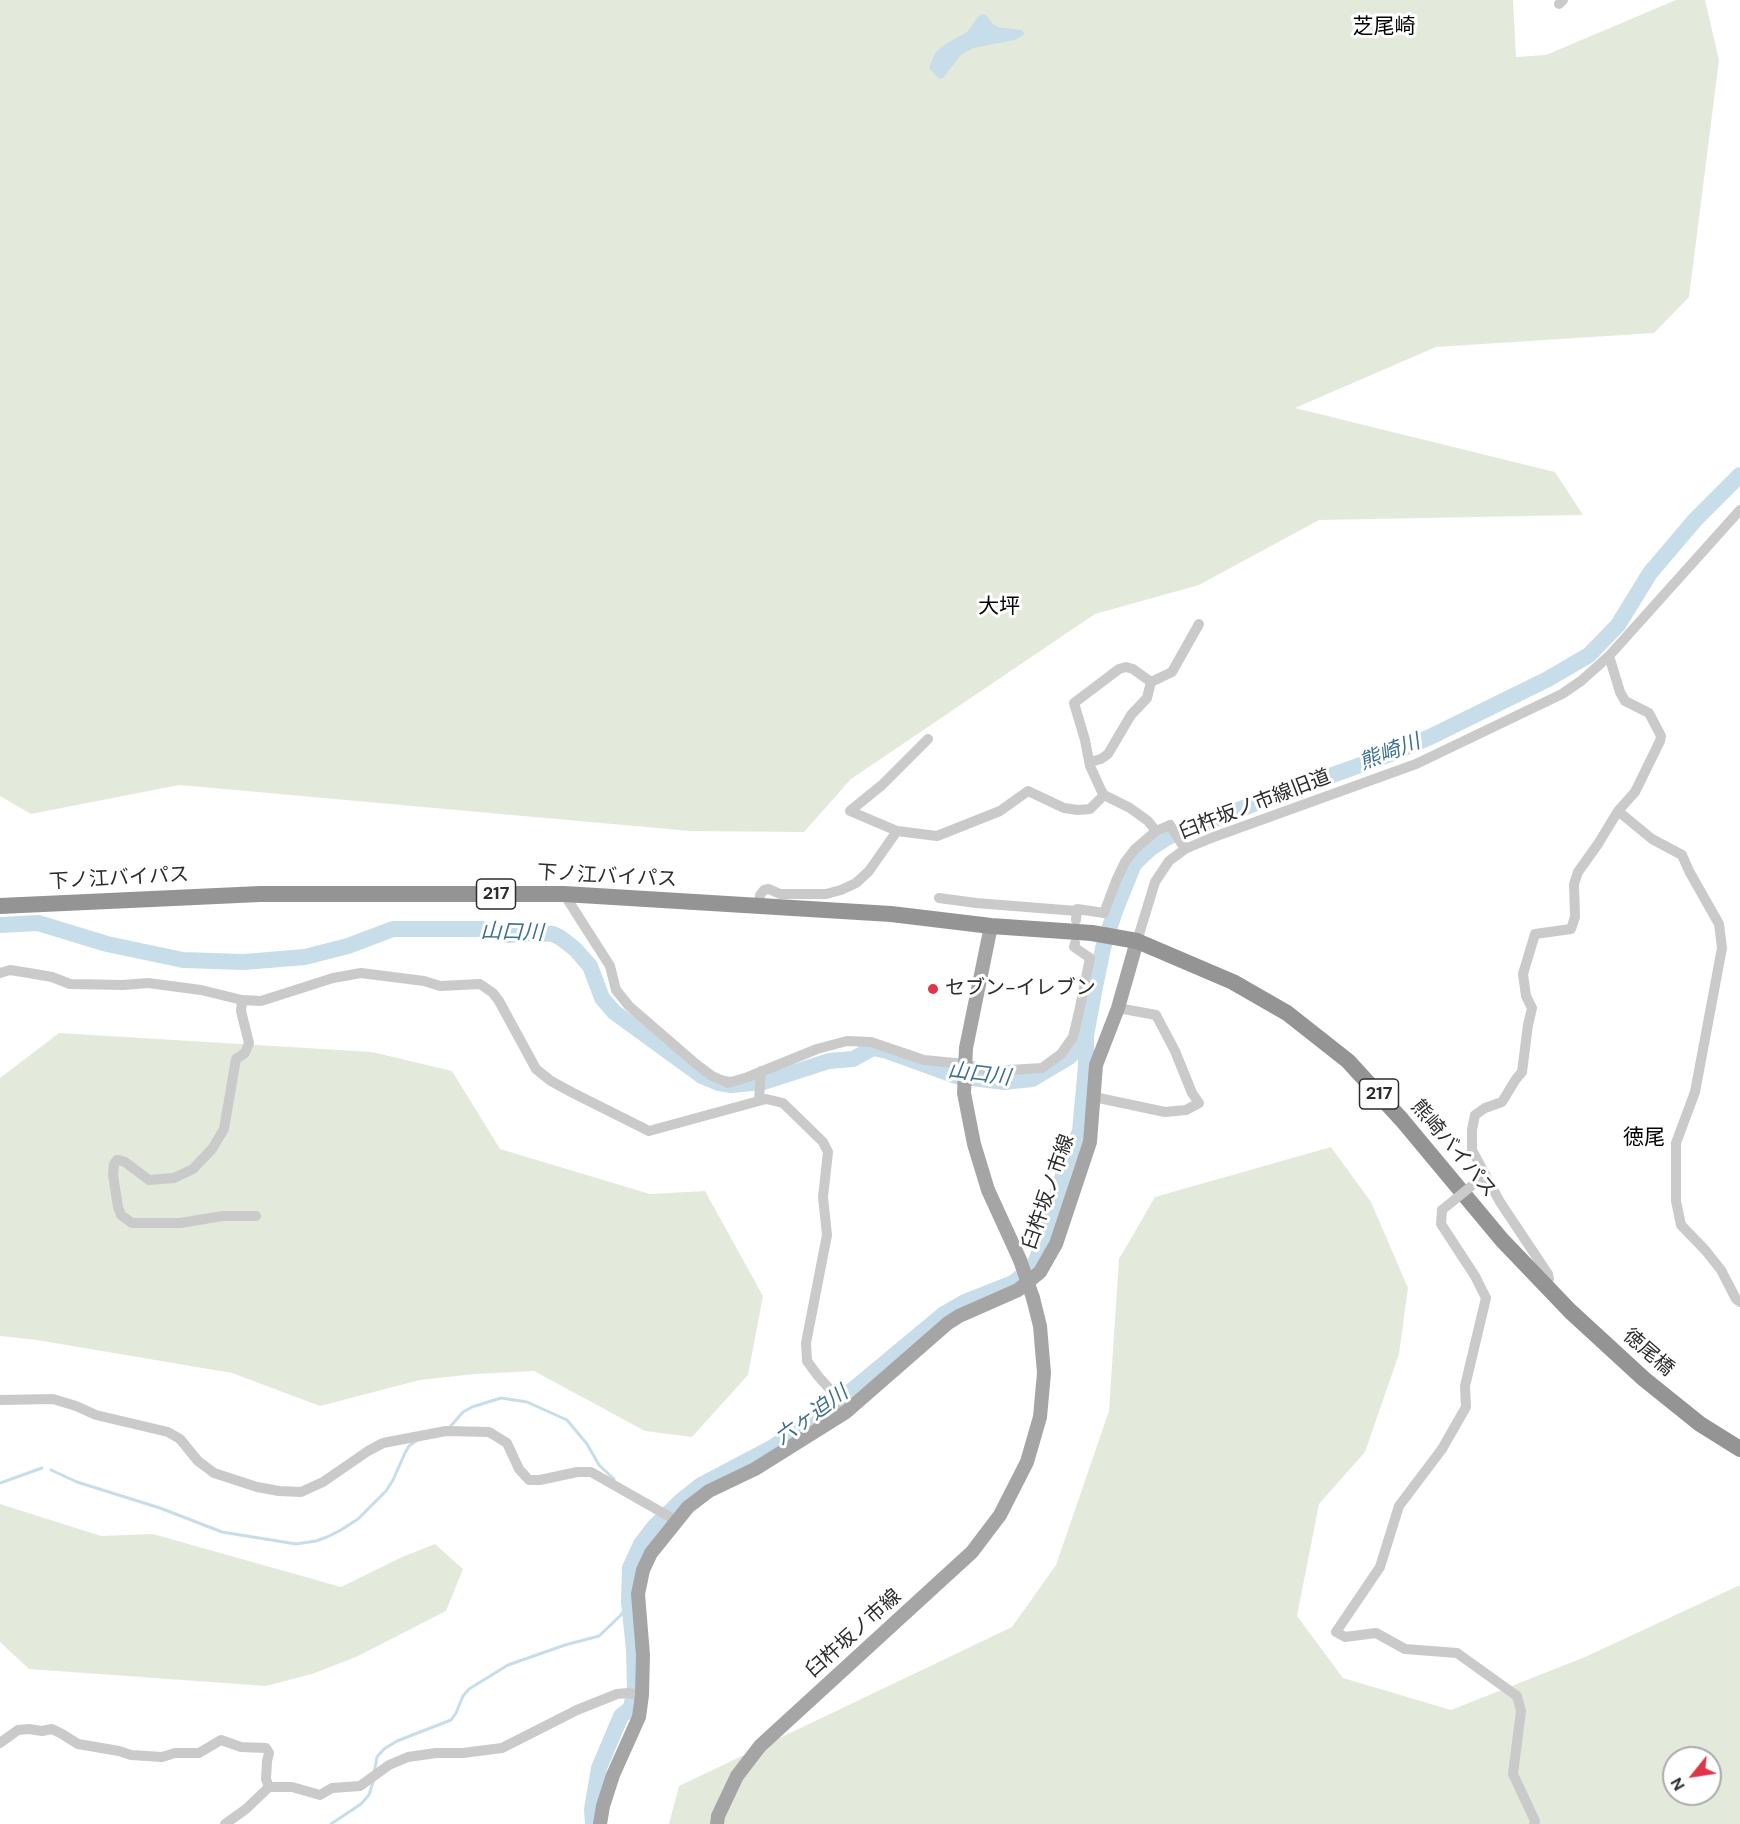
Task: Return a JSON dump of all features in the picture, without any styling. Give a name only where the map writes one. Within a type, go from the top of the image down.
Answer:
[{"type":"highway","name":"下ノ江バイパス","points":[[0,906],[260,894],[564,894],[891,914],[991,926],[1092,933],[1137,941]]},
{"type":"highway","name":"熊崎バイパス","points":[[1137,941],[1233,982],[1287,1013],[1348,1061],[1402,1120],[1502,1240],[1570,1311]]},
{"type":"highway","name":"徳尾橋","points":[[1570,1311],[1644,1379],[1700,1424],[1740,1449]]},
{"type":"main road","points":[[965,1067],[966,1047],[991,926]]},
{"type":"main road","name":"臼杵坂ノ市線","points":[[600,1824],[613,1775],[639,1717],[643,1655],[638,1594],[643,1570],[651,1553],[675,1520],[709,1491],[755,1469],[844,1408],[948,1323],[1018,1290],[1040,1272],[1056,1244],[1090,1142],[1096,1065],[1118,1008],[1137,941]]},
{"type":"main road","name":"臼杵坂ノ市線","points":[[717,1824],[718,1816],[737,1776],[760,1746],[972,1552],[1000,1515],[1027,1462],[1040,1417],[1044,1373],[1040,1326],[1020,1260],[988,1190],[974,1144],[964,1089],[965,1067]]},
{"type":"street","name":"臼杵坂ノ市線旧道","points":[[1137,941],[1155,882],[1169,861],[1184,847],[1416,764],[1562,694],[1581,681],[1609,656],[1740,510]]},
{"type":"street","points":[[1151,682],[1173,672],[1199,624]]},
{"type":"street","points":[[1544,1285],[1549,1279],[1548,1274],[1483,1177],[1472,1150],[1472,1130],[1475,1114],[1502,1102],[1522,1072],[1532,1008],[1526,996],[1523,974],[1535,934],[1571,929],[1575,917],[1574,884],[1578,872],[1618,811],[1640,783],[1660,741],[1661,736],[1648,713],[1625,701],[1609,656]]},
{"type":"street","points":[[1151,682],[1133,669],[1126,667],[1119,669],[1074,703],[1094,777],[1104,795],[1130,808],[1148,821],[1156,831]]},
{"type":"street","points":[[1090,762],[1108,754],[1131,715],[1148,698],[1151,682]]},
{"type":"street","points":[[928,739],[882,785],[850,811],[897,831],[936,836],[1000,812],[1028,791],[1064,808],[1078,810],[1090,809],[1104,795]]},
{"type":"street","points":[[1618,811],[1652,839],[1683,855],[1689,871],[1719,924],[1722,948],[1695,1092],[1676,1143],[1676,1201],[1682,1225],[1721,1270],[1736,1299],[1740,1302]]},
{"type":"street","points":[[939,898],[1077,915],[1077,909],[1104,913],[1125,862],[1135,849],[1156,831],[1170,825],[1184,847]]},
{"type":"street","points":[[759,906],[760,895],[764,890],[769,889],[780,894],[826,894],[856,883],[869,871],[897,831]]},
{"type":"street","points":[[564,894],[610,966],[616,990],[629,1006],[696,1064],[728,1083],[817,1049],[847,1041],[871,1042],[924,1060],[992,1071],[1042,1068],[1061,1054],[1072,1037],[1089,965],[1089,958],[1074,947],[1075,944]]},
{"type":"street","points":[[974,924],[976,903]]},
{"type":"street","points":[[1031,929],[1032,908]]},
{"type":"street","points":[[0,973],[10,970],[52,977],[70,984],[123,986],[148,983],[201,990],[242,1000],[261,1001],[333,978],[361,972],[424,981],[440,986],[480,984],[499,1000],[536,1069],[551,1081],[649,1131],[760,1099],[783,1103],[823,1142],[828,1152],[823,1197],[827,1235],[806,1343],[807,1361],[844,1408]]},
{"type":"street","points":[[242,1000],[241,1011],[249,1043],[245,1053],[236,1059],[224,1129],[212,1149],[193,1169],[174,1178],[149,1180],[119,1160],[114,1164],[113,1175],[121,1215],[132,1223],[180,1223],[223,1216],[256,1216]]},
{"type":"street","points":[[1094,1097],[1165,1112],[1186,1110],[1199,1103],[1192,1093],[1175,1051],[1156,1015],[1118,1008]]},
{"type":"street","points":[[760,1099],[761,1072]]},
{"type":"street","points":[[1483,1177],[1442,1210],[1441,1224],[1475,1276],[1486,1298],[1465,1386],[1466,1407],[1442,1449],[1399,1506],[1380,1567],[1336,1632],[1345,1637],[1376,1633],[1406,1649],[1457,1653],[1516,1696],[1521,1711],[1513,1774],[1535,1821],[1534,1824]]},
{"type":"street","points":[[0,1400],[53,1399],[96,1415],[168,1432],[180,1439],[198,1461],[213,1473],[257,1487],[279,1491],[301,1491],[323,1482],[383,1443],[446,1431],[489,1432],[507,1443],[519,1469],[529,1480],[591,1472],[675,1520]]},
{"type":"street","points":[[225,1824],[246,1809],[269,1787],[292,1787],[320,1795],[332,1788],[360,1786],[396,1761],[408,1757],[436,1753],[463,1754],[502,1748],[577,1710],[617,1694],[641,1695]]},
{"type":"street","points":[[0,1743],[18,1730],[52,1729],[78,1744],[131,1755],[162,1757],[175,1753],[199,1753],[221,1740],[241,1747],[266,1748],[269,1753],[266,1779],[269,1787]]},
{"type":"green space","points":[[0,0],[1513,0],[1516,57],[1546,55],[1676,0],[1705,0],[1719,60],[1689,297],[1654,333],[1436,347],[1295,408],[1555,472],[1583,515],[1319,520],[1199,585],[1095,614],[851,779],[804,832],[690,831],[179,785],[31,814],[0,796]]},
{"type":"green space","points":[[59,1033],[372,1052],[452,1071],[500,1149],[650,1194],[705,1191],[763,1296],[748,1375],[692,1437],[645,1431],[534,1371],[420,1380],[320,1406],[232,1373],[37,1340],[0,1336],[0,1078]]},
{"type":"green space","points":[[1331,1147],[1371,1202],[1408,1288],[1399,1354],[1365,1452],[1319,1504],[1297,1616],[1343,1678],[1451,1710],[1585,1657],[1740,1585],[1740,1824],[669,1824],[679,1786],[1012,1627],[1056,1565],[1109,1411],[1119,1259],[1155,1197]]},
{"type":"green space","points":[[0,1504],[101,1536],[153,1534],[341,1587],[402,1557],[435,1544],[463,1569],[446,1611],[356,1657],[312,1674],[266,1686],[29,1669],[0,1642]]},
{"type":"water","points":[[982,14],[998,27],[1022,30],[1025,34],[1015,40],[973,48],[961,55],[943,78],[939,79],[929,68],[935,53],[967,32]]},
{"type":"waterway","name":"六ヶ迫川","points":[[593,1824],[592,1809],[599,1768],[621,1716],[631,1708],[635,1686],[629,1602],[630,1568],[641,1544],[655,1526],[701,1485],[773,1447],[799,1430],[855,1388],[944,1314],[965,1302],[1013,1283],[1032,1268],[1080,1131],[1086,1066],[1086,1036],[1094,992],[1103,948],[1134,864],[1151,848],[1168,837],[1430,737],[1548,679],[1589,655],[1618,625],[1650,573],[1695,520],[1740,475]]},
{"type":"waterway","name":"山口川","points":[[0,925],[38,923],[107,944],[183,960],[244,962],[305,957],[348,946],[393,929],[482,929],[508,935],[553,934],[575,949],[590,966],[602,998],[614,1012],[702,1076],[731,1085],[764,1082],[829,1061],[853,1059],[873,1048],[956,1076],[1004,1082],[1032,1079],[1069,1057],[1084,1042],[1086,1036]]},
{"type":"waterway","points":[[450,1427],[463,1412],[472,1407],[501,1398],[527,1402],[567,1420],[587,1444],[599,1465],[614,1479]]},
{"type":"waterway","points":[[51,1470],[77,1482],[160,1508],[222,1532],[296,1544],[327,1537],[358,1519],[386,1491],[409,1446],[416,1441]]},
{"type":"waterway","points":[[0,1483],[42,1468]]},
{"type":"waterway","points":[[374,1773],[377,1757],[384,1749],[397,1741],[451,1720],[469,1689],[508,1665],[599,1636],[621,1615],[629,1602]]},
{"type":"waterway","points":[[331,1824],[361,1804],[369,1795],[373,1782]]},
{"type":"place","name":"セブン-イレブン","points":[[933,989]]},
{"type":"district","name":"芝尾崎","points":[[1384,27]]},
{"type":"district","name":"大坪","points":[[999,607]]},
{"type":"district","name":"徳尾","points":[[1644,1138]]},
{"type":"water label","name":"熊崎川","points":[[1390,753]]}]
